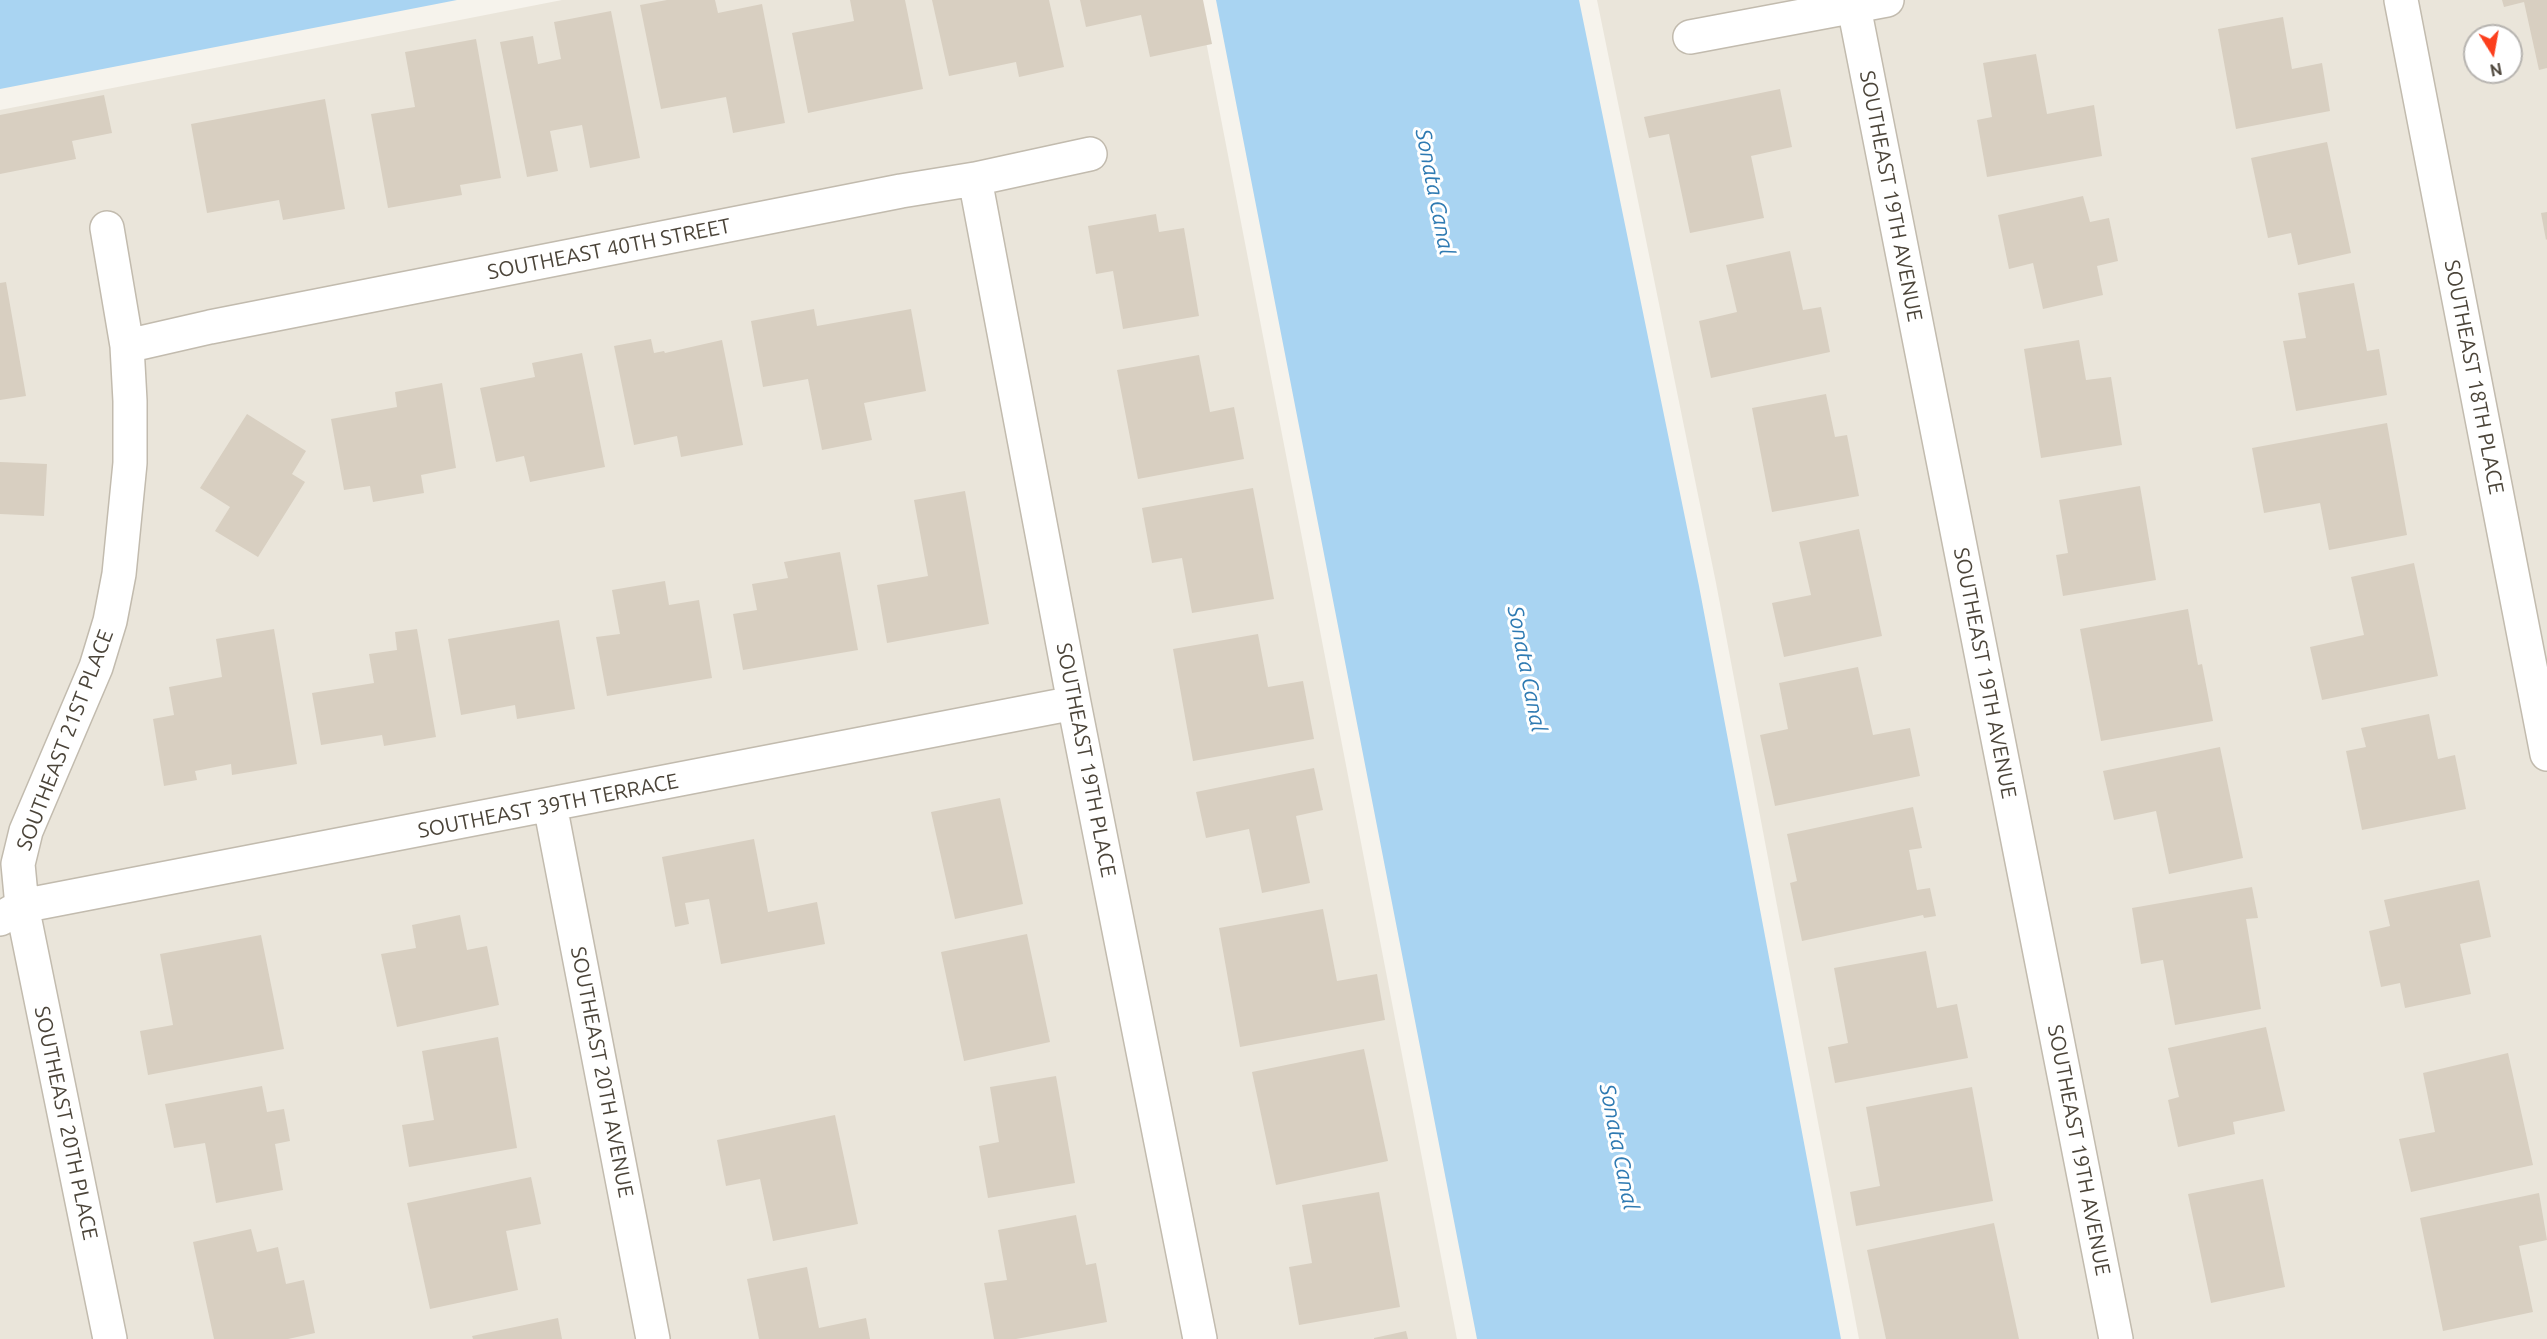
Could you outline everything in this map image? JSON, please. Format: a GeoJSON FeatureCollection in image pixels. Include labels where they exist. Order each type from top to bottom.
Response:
{"type":"FeatureCollection","features":[{"type":"Feature","properties":{"kind":"street"},"geometry":{"type":"LineString","coordinates":[[1690,37],[1887,0]]}},
{"type":"Feature","properties":{"kind":"street","name":"SOUTHEAST 18TH PLACE"},"geometry":{"type":"LineString","coordinates":[[2401,0],[2547,754]]}},
{"type":"Feature","properties":{"kind":"street","name":"SOUTHEAST 19TH AVENUE"},"geometry":{"type":"LineString","coordinates":[[1854,7],[2116,1339]]}},
{"type":"Feature","properties":{"kind":"street","name":"SOUTHEAST 40TH STREET"},"geometry":{"type":"LineString","coordinates":[[128,346],[222,325],[890,193],[975,179],[1090,154]]}},
{"type":"Feature","properties":{"kind":"street","name":"SOUTHEAST 19TH PLACE"},"geometry":{"type":"LineString","coordinates":[[975,179],[1074,703],[1200,1339]]}},
{"type":"Feature","properties":{"kind":"street","name":"SOUTHEAST 21ST PLACE"},"geometry":{"type":"LineString","coordinates":[[11,913],[18,864],[26,831],[96,667],[110,621],[119,574],[130,463],[128,346],[107,228]]}},
{"type":"Feature","properties":{"kind":"street","name":"SOUTHEAST 39TH TERRACE"},"geometry":{"type":"LineString","coordinates":[[11,913],[1074,703]]}},
{"type":"Feature","properties":{"kind":"street","name":"SOUTHEAST 20TH AVENUE"},"geometry":{"type":"LineString","coordinates":[[550,806],[653,1339]]}},
{"type":"Feature","properties":{"kind":"street","name":"SOUTHEAST 20TH PLACE"},"geometry":{"type":"LineString","coordinates":[[11,913],[110,1339]]}},
{"type":"Feature","properties":{"kind":"shaded area"},"geometry":{"type":"Polygon","coordinates":[[[562,0],[1198,0],[1457,1339],[0,1339],[0,110],[562,0]]]}},
{"type":"Feature","properties":{"kind":"shaded area"},"geometry":{"type":"Polygon","coordinates":[[[1597,0],[2547,0],[2547,1339],[1859,1339],[1716,583],[1597,0]]]}},
{"type":"Feature","properties":{"kind":"water"},"geometry":{"type":"Polygon","coordinates":[[[0,0],[457,0],[0,89],[0,0]]]}},
{"type":"Feature","properties":{"kind":"water","name":"Sonata Canal"},"geometry":{"type":"Polygon","coordinates":[[[1216,0],[1579,0],[1699,586],[1841,1339],[1477,1339],[1216,0]]]}},
{"type":"Feature","properties":{"kind":"building"},"geometry":{"type":"Polygon","coordinates":[[[667,0],[715,0],[718,13],[762,4],[785,123],[733,133],[726,97],[661,109],[640,5],[667,0]]]}},
{"type":"Feature","properties":{"kind":"building"},"geometry":{"type":"Polygon","coordinates":[[[850,0],[905,0],[923,89],[808,113],[792,33],[854,21],[850,0]]]}},
{"type":"Feature","properties":{"kind":"building"},"geometry":{"type":"Polygon","coordinates":[[[932,0],[1049,0],[1064,67],[1019,77],[1016,62],[949,76],[932,0]]]}},
{"type":"Feature","properties":{"kind":"building"},"geometry":{"type":"Polygon","coordinates":[[[1080,0],[1203,0],[1212,44],[1150,57],[1141,15],[1086,27],[1080,0]]]}},
{"type":"Feature","properties":{"kind":"building"},"geometry":{"type":"Polygon","coordinates":[[[2502,0],[2547,0],[2547,68],[2539,70],[2524,2],[2504,7],[2502,0]]]}},
{"type":"Feature","properties":{"kind":"building"},"geometry":{"type":"Polygon","coordinates":[[[611,11],[640,158],[590,168],[582,125],[550,131],[558,171],[527,177],[500,42],[533,36],[538,64],[561,59],[554,22],[611,11]]]}},
{"type":"Feature","properties":{"kind":"building"},"geometry":{"type":"Polygon","coordinates":[[[2283,17],[2292,69],[2322,63],[2330,111],[2236,129],[2218,29],[2283,17]]]}},
{"type":"Feature","properties":{"kind":"building"},"geometry":{"type":"Polygon","coordinates":[[[476,39],[501,178],[460,185],[462,195],[388,208],[371,114],[415,107],[405,52],[476,39]]]}},
{"type":"Feature","properties":{"kind":"building"},"geometry":{"type":"Polygon","coordinates":[[[2036,54],[2047,114],[2094,105],[2102,156],[1987,177],[1977,120],[1992,117],[1983,63],[2036,54]]]}},
{"type":"Feature","properties":{"kind":"building"},"geometry":{"type":"Polygon","coordinates":[[[1780,89],[1792,147],[1751,156],[1764,218],[1690,233],[1669,134],[1649,138],[1644,117],[1780,89]]]}},
{"type":"Feature","properties":{"kind":"building"},"geometry":{"type":"Polygon","coordinates":[[[104,95],[112,133],[72,141],[76,159],[0,174],[0,115],[104,95]]]}},
{"type":"Feature","properties":{"kind":"building"},"geometry":{"type":"Polygon","coordinates":[[[325,99],[345,209],[283,220],[279,200],[207,213],[191,124],[325,99]]]}},
{"type":"Feature","properties":{"kind":"building"},"geometry":{"type":"Polygon","coordinates":[[[2327,142],[2351,253],[2298,265],[2291,233],[2268,238],[2251,158],[2327,142]]]}},
{"type":"Feature","properties":{"kind":"building"},"geometry":{"type":"Polygon","coordinates":[[[2083,196],[2090,222],[2109,218],[2118,261],[2097,266],[2103,295],[2043,309],[2033,263],[2009,269],[1998,215],[2083,196]]]}},
{"type":"Feature","properties":{"kind":"building"},"geometry":{"type":"Polygon","coordinates":[[[2547,212],[2547,239],[2546,240],[2541,213],[2547,212]]]}},
{"type":"Feature","properties":{"kind":"building"},"geometry":{"type":"Polygon","coordinates":[[[1156,214],[1159,232],[1184,228],[1199,316],[1123,329],[1113,271],[1096,274],[1088,226],[1156,214]]]}},
{"type":"Feature","properties":{"kind":"building"},"geometry":{"type":"Polygon","coordinates":[[[1790,251],[1803,310],[1821,307],[1830,352],[1711,378],[1699,321],[1737,312],[1726,265],[1790,251]]]}},
{"type":"Feature","properties":{"kind":"building"},"geometry":{"type":"Polygon","coordinates":[[[6,282],[26,396],[0,400],[0,283],[6,282]]]}},
{"type":"Feature","properties":{"kind":"building"},"geometry":{"type":"Polygon","coordinates":[[[2354,283],[2367,351],[2379,349],[2387,395],[2296,411],[2283,341],[2306,338],[2298,293],[2354,283]]]}},
{"type":"Feature","properties":{"kind":"building"},"geometry":{"type":"Polygon","coordinates":[[[814,309],[817,326],[911,309],[926,391],[864,403],[872,440],[822,450],[808,379],[763,387],[751,321],[814,309]]]}},
{"type":"Feature","properties":{"kind":"building"},"geometry":{"type":"Polygon","coordinates":[[[651,339],[654,353],[664,351],[665,353],[722,340],[743,445],[681,457],[677,436],[634,445],[614,346],[651,339]]]}},
{"type":"Feature","properties":{"kind":"building"},"geometry":{"type":"Polygon","coordinates":[[[2079,340],[2086,380],[2111,377],[2122,445],[2041,458],[2024,349],[2079,340]]]}},
{"type":"Feature","properties":{"kind":"building"},"geometry":{"type":"Polygon","coordinates":[[[582,353],[605,467],[530,482],[524,456],[496,462],[480,388],[535,377],[532,363],[582,353]]]}},
{"type":"Feature","properties":{"kind":"building"},"geometry":{"type":"Polygon","coordinates":[[[1199,355],[1210,412],[1234,407],[1244,459],[1138,479],[1117,370],[1199,355]]]}},
{"type":"Feature","properties":{"kind":"building"},"geometry":{"type":"Polygon","coordinates":[[[442,383],[456,468],[421,475],[424,493],[373,502],[370,486],[344,490],[331,419],[397,407],[395,392],[442,383]]]}},
{"type":"Feature","properties":{"kind":"building"},"geometry":{"type":"Polygon","coordinates":[[[1826,394],[1835,437],[1847,435],[1859,496],[1772,512],[1752,408],[1826,394]]]}},
{"type":"Feature","properties":{"kind":"building"},"geometry":{"type":"Polygon","coordinates":[[[247,414],[306,451],[292,474],[305,482],[258,557],[215,531],[230,507],[200,488],[247,414]]]}},
{"type":"Feature","properties":{"kind":"building"},"geometry":{"type":"Polygon","coordinates":[[[2387,423],[2407,535],[2329,550],[2320,503],[2264,513],[2252,448],[2387,423]]]}},
{"type":"Feature","properties":{"kind":"building"},"geometry":{"type":"Polygon","coordinates":[[[0,462],[47,464],[44,516],[0,514],[0,462]]]}},
{"type":"Feature","properties":{"kind":"building"},"geometry":{"type":"Polygon","coordinates":[[[2140,486],[2156,580],[2063,596],[2056,555],[2068,553],[2059,500],[2140,486]]]}},
{"type":"Feature","properties":{"kind":"building"},"geometry":{"type":"Polygon","coordinates":[[[1253,488],[1274,599],[1192,613],[1182,558],[1152,563],[1142,508],[1253,488]]]}},
{"type":"Feature","properties":{"kind":"building"},"geometry":{"type":"Polygon","coordinates":[[[965,491],[989,624],[887,643],[877,585],[928,576],[914,500],[965,491]]]}},
{"type":"Feature","properties":{"kind":"building"},"geometry":{"type":"Polygon","coordinates":[[[1859,529],[1882,636],[1784,657],[1772,603],[1811,595],[1799,542],[1859,529]]]}},
{"type":"Feature","properties":{"kind":"building"},"geometry":{"type":"Polygon","coordinates":[[[840,552],[858,650],[743,670],[733,614],[757,610],[752,584],[788,578],[784,562],[840,552]]]}},
{"type":"Feature","properties":{"kind":"building"},"geometry":{"type":"Polygon","coordinates":[[[2414,563],[2438,676],[2322,700],[2310,647],[2364,635],[2351,577],[2414,563]]]}},
{"type":"Feature","properties":{"kind":"building"},"geometry":{"type":"Polygon","coordinates":[[[665,581],[669,605],[699,600],[712,678],[607,696],[596,637],[620,634],[612,590],[665,581]]]}},
{"type":"Feature","properties":{"kind":"building"},"geometry":{"type":"Polygon","coordinates":[[[2188,609],[2198,665],[2202,664],[2213,721],[2101,741],[2080,629],[2188,609]]]}},
{"type":"Feature","properties":{"kind":"building"},"geometry":{"type":"Polygon","coordinates":[[[559,620],[575,709],[517,719],[515,705],[461,715],[448,639],[559,620]]]}},
{"type":"Feature","properties":{"kind":"building"},"geometry":{"type":"Polygon","coordinates":[[[274,629],[297,764],[232,775],[231,764],[195,771],[197,780],[164,786],[153,719],[174,715],[169,687],[222,677],[216,639],[274,629]]]}},
{"type":"Feature","properties":{"kind":"building"},"geometry":{"type":"Polygon","coordinates":[[[417,629],[436,737],[384,746],[382,735],[321,745],[312,693],[374,683],[369,654],[397,650],[395,632],[417,629]]]}},
{"type":"Feature","properties":{"kind":"building"},"geometry":{"type":"Polygon","coordinates":[[[1258,634],[1268,687],[1303,681],[1314,739],[1193,761],[1173,649],[1258,634]]]}},
{"type":"Feature","properties":{"kind":"building"},"geometry":{"type":"Polygon","coordinates":[[[1858,667],[1873,735],[1910,728],[1920,776],[1775,806],[1760,735],[1788,729],[1779,683],[1858,667]]]}},
{"type":"Feature","properties":{"kind":"building"},"geometry":{"type":"Polygon","coordinates":[[[2429,714],[2438,759],[2455,755],[2466,809],[2362,830],[2346,751],[2366,747],[2361,728],[2429,714]]]}},
{"type":"Feature","properties":{"kind":"building"},"geometry":{"type":"Polygon","coordinates":[[[2220,747],[2243,858],[2169,874],[2156,811],[2114,820],[2103,771],[2220,747]]]}},
{"type":"Feature","properties":{"kind":"building"},"geometry":{"type":"Polygon","coordinates":[[[1314,768],[1323,810],[1296,816],[1310,883],[1262,893],[1249,829],[1206,838],[1196,792],[1314,768]]]}},
{"type":"Feature","properties":{"kind":"building"},"geometry":{"type":"Polygon","coordinates":[[[1000,798],[1023,904],[955,919],[931,812],[1000,798]]]}},
{"type":"Feature","properties":{"kind":"building"},"geometry":{"type":"Polygon","coordinates":[[[1913,807],[1922,848],[1909,850],[1917,890],[1930,888],[1936,916],[1924,918],[1923,915],[1802,941],[1790,883],[1797,881],[1787,834],[1913,807]]]}},
{"type":"Feature","properties":{"kind":"building"},"geometry":{"type":"Polygon","coordinates":[[[754,839],[768,912],[817,902],[825,944],[721,964],[709,899],[685,903],[689,924],[675,927],[662,857],[754,839]]]}},
{"type":"Feature","properties":{"kind":"building"},"geometry":{"type":"Polygon","coordinates":[[[2479,880],[2491,937],[2460,944],[2471,994],[2405,1008],[2400,983],[2381,987],[2369,931],[2390,926],[2384,900],[2479,880]]]}},
{"type":"Feature","properties":{"kind":"building"},"geometry":{"type":"Polygon","coordinates":[[[2252,887],[2258,918],[2246,919],[2261,1009],[2175,1025],[2163,960],[2141,964],[2132,908],[2252,887]]]}},
{"type":"Feature","properties":{"kind":"building"},"geometry":{"type":"Polygon","coordinates":[[[1323,909],[1337,981],[1377,974],[1385,1020],[1240,1047],[1219,928],[1323,909]]]}},
{"type":"Feature","properties":{"kind":"building"},"geometry":{"type":"Polygon","coordinates":[[[460,915],[467,950],[487,946],[499,1005],[397,1027],[381,954],[416,948],[412,925],[460,915]]]}},
{"type":"Feature","properties":{"kind":"building"},"geometry":{"type":"Polygon","coordinates":[[[1027,934],[1050,1042],[964,1061],[941,952],[1027,934]]]}},
{"type":"Feature","properties":{"kind":"building"},"geometry":{"type":"Polygon","coordinates":[[[261,935],[284,1049],[148,1075],[140,1031],[173,1025],[160,954],[261,935]]]}},
{"type":"Feature","properties":{"kind":"building"},"geometry":{"type":"Polygon","coordinates":[[[1926,951],[1937,1008],[1957,1004],[1968,1058],[1835,1083],[1828,1047],[1848,1043],[1834,968],[1926,951]]]}},
{"type":"Feature","properties":{"kind":"building"},"geometry":{"type":"Polygon","coordinates":[[[2266,1027],[2285,1111],[2233,1122],[2235,1134],[2178,1147],[2168,1100],[2179,1097],[2168,1048],[2266,1027]]]}},
{"type":"Feature","properties":{"kind":"building"},"geometry":{"type":"Polygon","coordinates":[[[498,1037],[517,1148],[409,1167],[402,1125],[434,1120],[422,1051],[498,1037]]]}},
{"type":"Feature","properties":{"kind":"building"},"geometry":{"type":"Polygon","coordinates":[[[1364,1049],[1388,1161],[1276,1185],[1252,1072],[1364,1049]]]}},
{"type":"Feature","properties":{"kind":"building"},"geometry":{"type":"Polygon","coordinates":[[[2508,1053],[2533,1165],[2411,1192],[2399,1139],[2435,1132],[2423,1073],[2508,1053]]]}},
{"type":"Feature","properties":{"kind":"building"},"geometry":{"type":"Polygon","coordinates":[[[1056,1076],[1075,1183],[988,1198],[979,1146],[999,1142],[990,1087],[1056,1076]]]}},
{"type":"Feature","properties":{"kind":"building"},"geometry":{"type":"Polygon","coordinates":[[[262,1086],[267,1112],[284,1109],[290,1141],[275,1144],[283,1190],[216,1203],[205,1143],[174,1148],[165,1104],[262,1086]]]}},
{"type":"Feature","properties":{"kind":"building"},"geometry":{"type":"Polygon","coordinates":[[[1972,1087],[1993,1201],[1856,1226],[1850,1192],[1880,1186],[1866,1107],[1972,1087]]]}},
{"type":"Feature","properties":{"kind":"building"},"geometry":{"type":"Polygon","coordinates":[[[835,1115],[858,1224],[773,1241],[760,1179],[726,1186],[717,1140],[835,1115]]]}},
{"type":"Feature","properties":{"kind":"building"},"geometry":{"type":"Polygon","coordinates":[[[531,1177],[541,1224],[506,1231],[518,1290],[430,1309],[407,1203],[531,1177]]]}},
{"type":"Feature","properties":{"kind":"building"},"geometry":{"type":"Polygon","coordinates":[[[2263,1179],[2285,1287],[2211,1303],[2188,1194],[2263,1179]]]}},
{"type":"Feature","properties":{"kind":"building"},"geometry":{"type":"Polygon","coordinates":[[[1379,1192],[1400,1307],[1299,1325],[1289,1267],[1312,1263],[1302,1205],[1379,1192]]]}},
{"type":"Feature","properties":{"kind":"building"},"geometry":{"type":"Polygon","coordinates":[[[2539,1193],[2547,1240],[2519,1246],[2533,1312],[2443,1331],[2420,1218],[2539,1193]]]}},
{"type":"Feature","properties":{"kind":"building"},"geometry":{"type":"Polygon","coordinates":[[[1076,1215],[1086,1265],[1096,1263],[1107,1322],[1016,1339],[994,1339],[984,1283],[1007,1280],[998,1230],[1076,1215]]]}},
{"type":"Feature","properties":{"kind":"building"},"geometry":{"type":"Polygon","coordinates":[[[1994,1223],[2019,1339],[1886,1339],[1867,1250],[1994,1223]]]}},
{"type":"Feature","properties":{"kind":"building"},"geometry":{"type":"Polygon","coordinates":[[[251,1229],[257,1252],[278,1247],[286,1284],[304,1280],[315,1333],[288,1339],[214,1339],[193,1242],[251,1229]]]}},
{"type":"Feature","properties":{"kind":"building"},"geometry":{"type":"Polygon","coordinates":[[[807,1267],[819,1328],[866,1318],[870,1339],[759,1339],[747,1279],[807,1267]]]}},
{"type":"Feature","properties":{"kind":"building"},"geometry":{"type":"Polygon","coordinates":[[[558,1318],[562,1339],[473,1339],[472,1336],[558,1318]]]}},
{"type":"Feature","properties":{"kind":"building"},"geometry":{"type":"Polygon","coordinates":[[[1406,1331],[1408,1339],[1374,1339],[1374,1338],[1406,1331]]]}}]}
